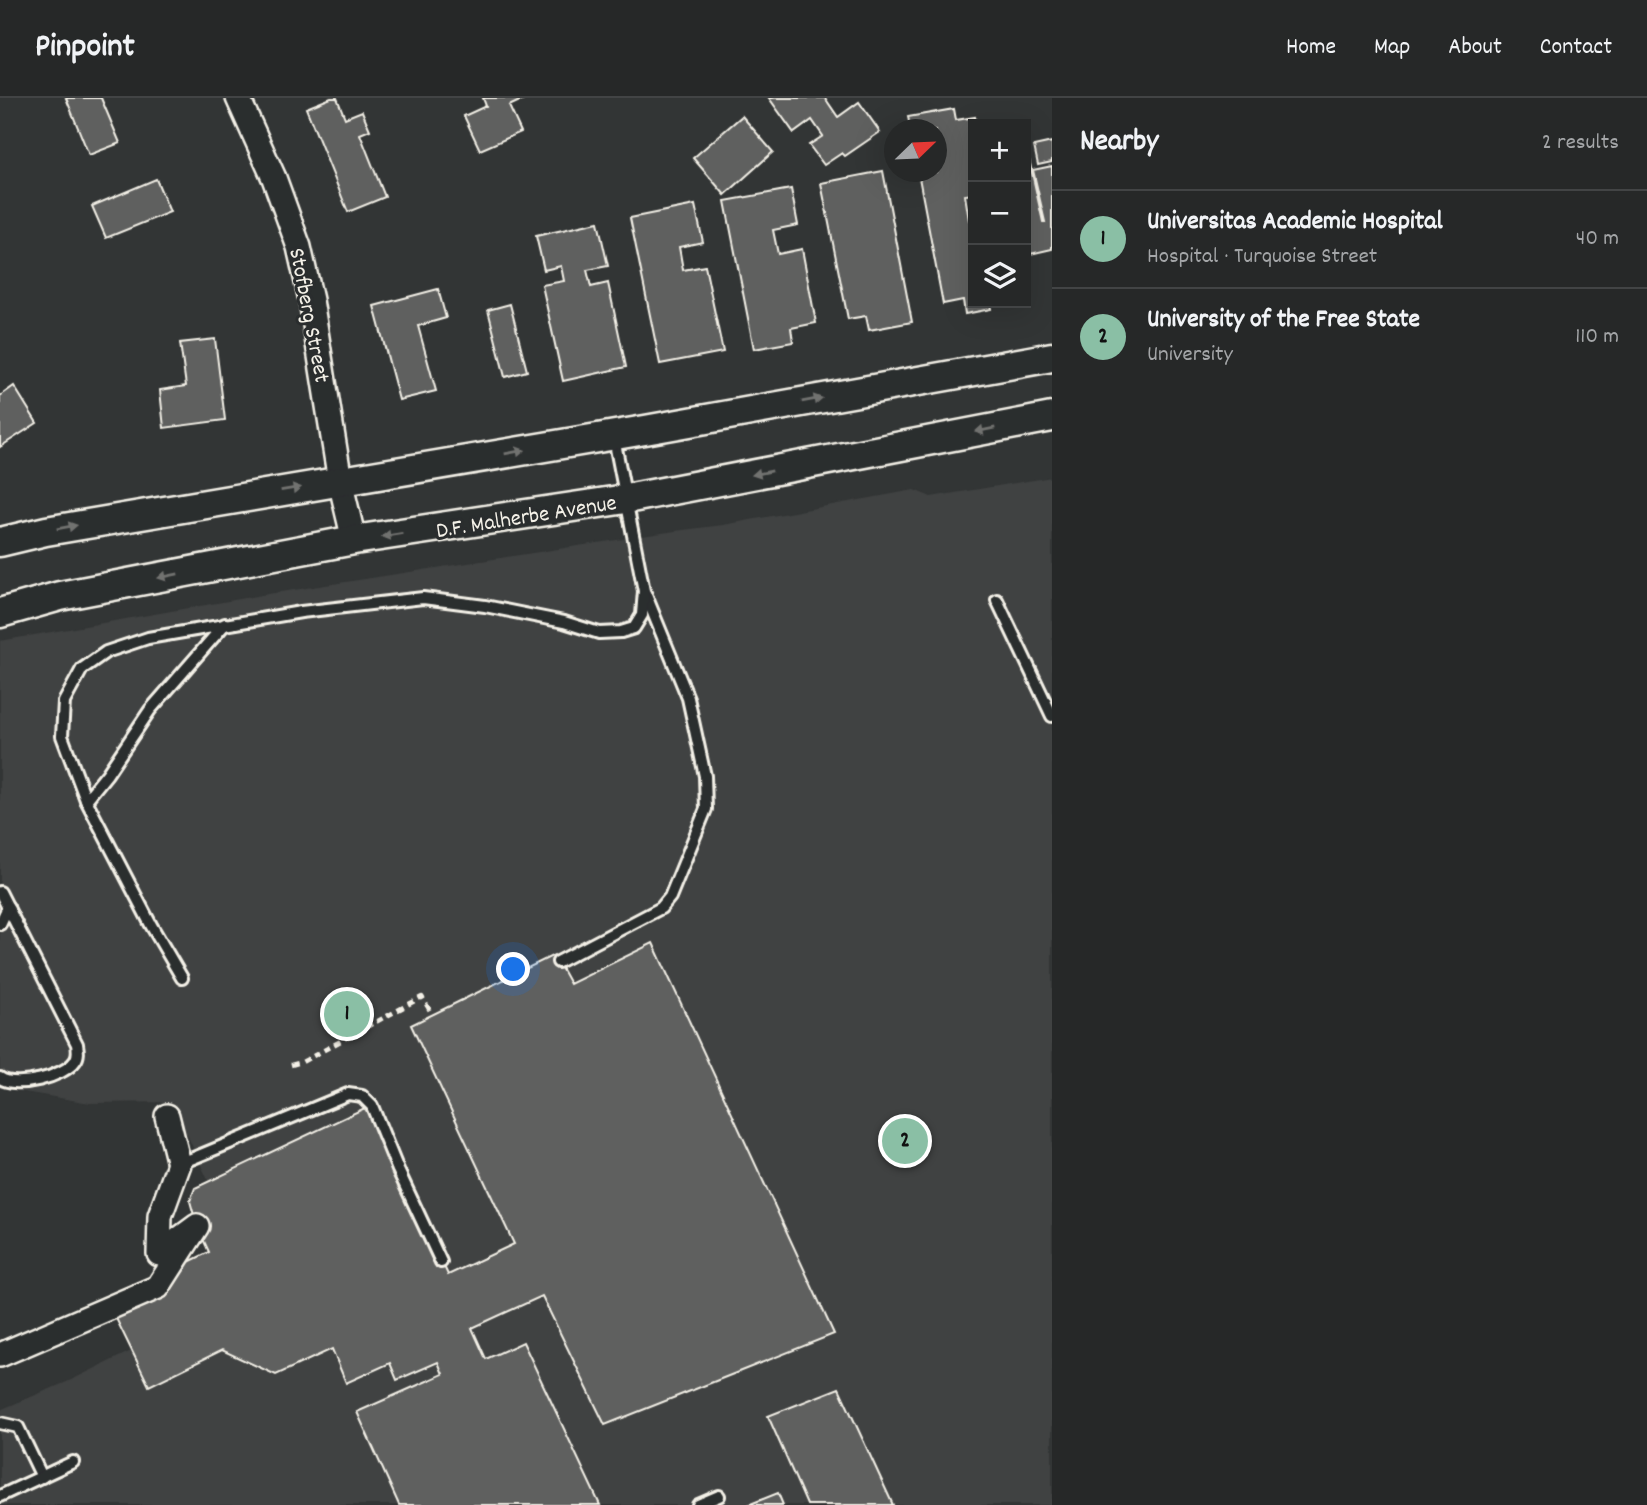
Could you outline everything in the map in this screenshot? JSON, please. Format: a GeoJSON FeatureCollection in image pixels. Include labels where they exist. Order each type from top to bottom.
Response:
{"type":"FeatureCollection","features":[{"type":"Feature","properties":{"kind":"street","name":"Stofberg Street"},"geometry":{"type":"LineString","coordinates":[[237,98],[274,178],[299,247],[311,300],[340,481],[354,540]]}},
{"type":"Feature","properties":{"kind":"street"},"geometry":{"type":"LineString","coordinates":[[0,542],[46,531],[614,435],[1052,357]]}},
{"type":"Feature","properties":{"kind":"street","name":"D.F. Malherbe Avenue"},"geometry":{"type":"LineString","coordinates":[[0,613],[60,596],[354,540],[626,499],[1052,417]]}},
{"type":"Feature","properties":{"kind":"street"},"geometry":{"type":"LineString","coordinates":[[0,1355],[158,1287],[197,1226],[159,1254],[160,1216],[179,1164],[167,1116]]}},
{"type":"Feature","properties":{"kind":"lane"},"geometry":{"type":"LineString","coordinates":[[558,961],[661,908],[670,897],[706,809],[705,776],[688,698],[644,591],[614,435]]}},
{"type":"Feature","properties":{"kind":"lane"},"geometry":{"type":"LineString","coordinates":[[182,978],[151,925],[86,800],[62,736],[64,702],[82,669],[106,652],[148,638],[301,612],[423,598],[485,606],[564,622],[599,633],[621,632],[634,628],[642,615],[644,591]]}},
{"type":"Feature","properties":{"kind":"lane"},"geometry":{"type":"LineString","coordinates":[[997,600],[1052,716]]}},
{"type":"Feature","properties":{"kind":"lane"},"geometry":{"type":"LineString","coordinates":[[86,800],[150,710],[225,624]]}},
{"type":"Feature","properties":{"kind":"lane"},"geometry":{"type":"LineString","coordinates":[[0,892],[77,1044],[78,1054],[75,1062],[54,1076],[33,1082],[4,1082],[0,1078]]}},
{"type":"Feature","properties":{"kind":"lane"},"geometry":{"type":"LineString","coordinates":[[0,924],[8,907]]}},
{"type":"Feature","properties":{"kind":"lane"},"geometry":{"type":"LineString","coordinates":[[179,1164],[348,1094],[362,1096],[372,1106],[398,1170],[441,1262]]}},
{"type":"Feature","properties":{"kind":"lane"},"geometry":{"type":"LineString","coordinates":[[0,1423],[18,1427],[41,1477]]}},
{"type":"Feature","properties":{"kind":"lane"},"geometry":{"type":"LineString","coordinates":[[0,1496],[73,1462]]}},
{"type":"Feature","properties":{"kind":"lane"},"geometry":{"type":"LineString","coordinates":[[698,1505],[719,1496]]}},
{"type":"Feature","properties":{"kind":"path"},"geometry":{"type":"LineString","coordinates":[[291,1065],[302,1062],[422,997],[432,1014]]}},
{"type":"Feature","properties":{"kind":"shaded area"},"geometry":{"type":"Polygon","coordinates":[[[1052,477],[1052,1505],[0,1505],[0,1410],[69,1381],[237,1300],[226,1219],[172,1102],[90,1103],[0,1088],[0,641],[268,594],[723,525],[914,490],[931,497],[1052,477]]]}},
{"type":"Feature","properties":{"kind":"building"},"geometry":{"type":"Polygon","coordinates":[[[66,98],[101,98],[120,143],[89,155],[66,98]]]}},
{"type":"Feature","properties":{"kind":"building"},"geometry":{"type":"Polygon","coordinates":[[[337,98],[345,118],[362,111],[370,130],[360,134],[385,197],[348,212],[306,108],[337,98]]]}},
{"type":"Feature","properties":{"kind":"building"},"geometry":{"type":"Polygon","coordinates":[[[483,98],[526,98],[509,106],[521,132],[480,150],[464,116],[486,106],[483,98]]]}},
{"type":"Feature","properties":{"kind":"building"},"geometry":{"type":"Polygon","coordinates":[[[769,98],[825,98],[838,117],[859,102],[880,132],[845,156],[842,153],[824,165],[809,145],[823,136],[812,120],[794,133],[769,98]]]}},
{"type":"Feature","properties":{"kind":"building"},"geometry":{"type":"Polygon","coordinates":[[[954,109],[956,120],[975,117],[968,119],[968,195],[965,195],[968,214],[968,308],[991,309],[965,314],[963,300],[943,304],[920,182],[947,182],[947,119],[908,117],[954,109]]]}},
{"type":"Feature","properties":{"kind":"building"},"geometry":{"type":"Polygon","coordinates":[[[742,116],[773,152],[725,195],[693,158],[742,116]]]}},
{"type":"Feature","properties":{"kind":"building"},"geometry":{"type":"Polygon","coordinates":[[[1052,142],[1052,162],[1038,165],[1034,146],[1052,142]]]}},
{"type":"Feature","properties":{"kind":"building"},"geometry":{"type":"Polygon","coordinates":[[[1052,166],[1052,249],[1031,254],[1031,168],[1045,222],[1033,170],[1052,166]]]}},
{"type":"Feature","properties":{"kind":"building"},"geometry":{"type":"Polygon","coordinates":[[[883,171],[912,322],[869,330],[866,316],[848,319],[821,183],[883,171]]]}},
{"type":"Feature","properties":{"kind":"building"},"geometry":{"type":"Polygon","coordinates":[[[156,179],[170,212],[106,238],[92,206],[156,179]]]}},
{"type":"Feature","properties":{"kind":"building"},"geometry":{"type":"Polygon","coordinates":[[[791,189],[798,225],[773,230],[778,254],[802,249],[816,323],[791,328],[793,342],[754,349],[725,201],[791,189]]]}},
{"type":"Feature","properties":{"kind":"building"},"geometry":{"type":"Polygon","coordinates":[[[695,205],[703,242],[679,247],[683,270],[705,266],[723,352],[660,364],[630,218],[695,205]]]}},
{"type":"Feature","properties":{"kind":"building"},"geometry":{"type":"Polygon","coordinates":[[[598,222],[608,266],[587,270],[591,287],[608,283],[626,367],[563,381],[542,285],[564,281],[561,266],[544,270],[536,236],[598,222]]]}},
{"type":"Feature","properties":{"kind":"building"},"geometry":{"type":"Polygon","coordinates":[[[438,289],[446,318],[418,326],[436,391],[399,400],[374,306],[438,289]]]}},
{"type":"Feature","properties":{"kind":"building"},"geometry":{"type":"Polygon","coordinates":[[[510,304],[527,371],[505,377],[488,310],[510,304]]]}},
{"type":"Feature","properties":{"kind":"building"},"geometry":{"type":"Polygon","coordinates":[[[215,339],[225,420],[164,428],[160,390],[186,386],[180,343],[215,339]]]}},
{"type":"Feature","properties":{"kind":"building"},"geometry":{"type":"Polygon","coordinates":[[[14,386],[37,423],[0,447],[0,396],[14,386]]]}},
{"type":"Feature","properties":{"kind":"building"},"geometry":{"type":"Polygon","coordinates":[[[653,943],[834,1334],[605,1425],[542,1296],[472,1328],[486,1359],[523,1342],[600,1505],[399,1505],[357,1412],[443,1374],[438,1362],[397,1380],[390,1363],[346,1383],[332,1349],[276,1375],[222,1350],[149,1386],[108,1302],[209,1252],[197,1226],[190,1201],[195,1188],[369,1106],[448,1275],[514,1244],[411,1025],[554,955],[570,984],[653,943]]]}},
{"type":"Feature","properties":{"kind":"building"},"geometry":{"type":"Polygon","coordinates":[[[839,1388],[893,1505],[807,1505],[768,1416],[839,1388]]]}},
{"type":"Feature","properties":{"kind":"building"},"geometry":{"type":"Polygon","coordinates":[[[778,1493],[783,1505],[748,1505],[778,1493]]]}},
{"type":"Feature","properties":{"kind":"place","name":"Universitas Academic Hospital"},"geometry":{"type":"Point","coordinates":[347,1014]}},
{"type":"Feature","properties":{"kind":"place","name":"University of the Free State"},"geometry":{"type":"Point","coordinates":[905,1141]}}]}
